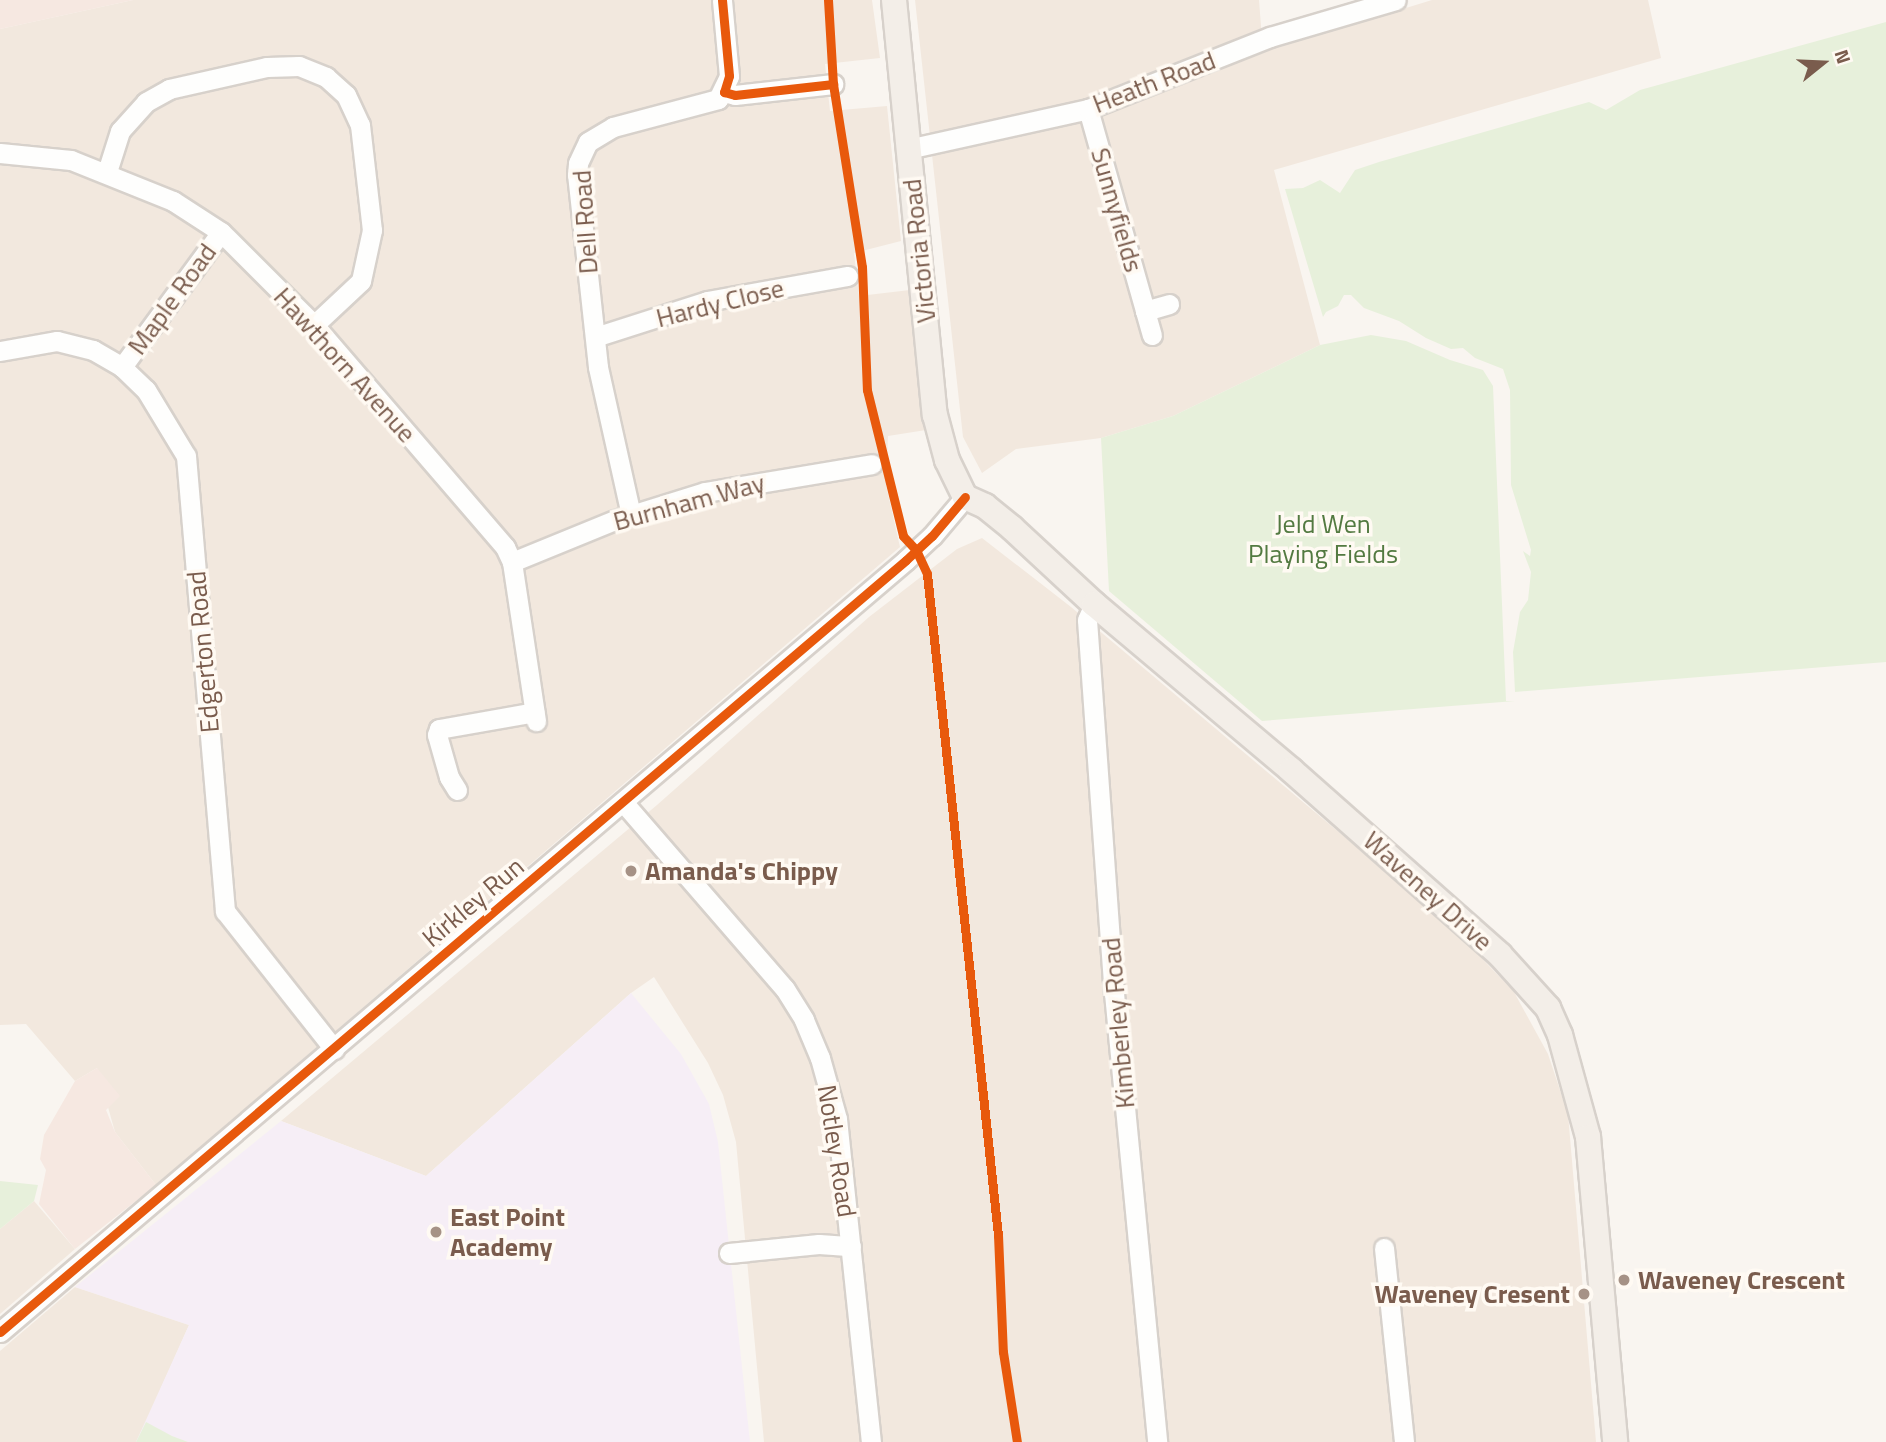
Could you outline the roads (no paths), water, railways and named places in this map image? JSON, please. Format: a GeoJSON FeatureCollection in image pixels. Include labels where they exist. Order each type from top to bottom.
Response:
{"type":"FeatureCollection","features":[{"type":"Feature","properties":{"kind":"main road","name":"Victoria Road"},"geometry":{"type":"LineString","coordinates":[[894,0],[935,415],[947,460],[965,497]]}},
{"type":"Feature","properties":{"kind":"main road","name":"Waveney Drive"},"geometry":{"type":"LineString","coordinates":[[965,497],[985,506],[1012,528],[1094,604],[1291,770],[1500,955],[1548,1009],[1560,1035],[1588,1137],[1615,1442]]}},
{"type":"Feature","properties":{"kind":"street"},"geometry":{"type":"LineString","coordinates":[[722,0],[729,76],[724,92]]}},
{"type":"Feature","properties":{"kind":"street","name":"Heath Road"},"geometry":{"type":"LineString","coordinates":[[908,149],[1088,109],[1270,37],[1395,0]]}},
{"type":"Feature","properties":{"kind":"street"},"geometry":{"type":"LineString","coordinates":[[107,172],[120,131],[146,102],[169,89],[267,66],[299,66],[326,77],[346,95],[360,125],[372,230],[361,281],[314,326]]}},
{"type":"Feature","properties":{"kind":"street","name":"Dell Road"},"geometry":{"type":"LineString","coordinates":[[631,515],[598,367],[577,175],[582,152],[589,142],[613,127],[711,103],[724,92],[735,95],[833,84]]}},
{"type":"Feature","properties":{"kind":"street","name":"Sunnyfields"},"geometry":{"type":"LineString","coordinates":[[1088,109],[1152,335]]}},
{"type":"Feature","properties":{"kind":"street","name":"Hawthorn Avenue"},"geometry":{"type":"LineString","coordinates":[[0,153],[71,160],[107,172],[173,201],[222,232],[314,326],[505,547],[512,562],[536,717],[439,729],[437,735],[449,778],[457,790]]}},
{"type":"Feature","properties":{"kind":"street","name":"Maple Road"},"geometry":{"type":"LineString","coordinates":[[122,366],[222,232]]}},
{"type":"Feature","properties":{"kind":"street","name":"Hardy Close"},"geometry":{"type":"LineString","coordinates":[[594,337],[707,301],[848,276]]}},
{"type":"Feature","properties":{"kind":"street"},"geometry":{"type":"LineString","coordinates":[[1145,311],[1169,304]]}},
{"type":"Feature","properties":{"kind":"street","name":"Edgerton Road"},"geometry":{"type":"LineString","coordinates":[[0,351],[57,341],[93,350],[122,366],[146,390],[186,456],[225,911],[334,1049]]}},
{"type":"Feature","properties":{"kind":"street","name":"Burnham Way"},"geometry":{"type":"LineString","coordinates":[[512,562],[631,515],[705,492],[872,464]]}},
{"type":"Feature","properties":{"kind":"street","name":"Kirkley Run"},"geometry":{"type":"LineString","coordinates":[[0,1332],[906,560],[939,529],[965,497]]}},
{"type":"Feature","properties":{"kind":"street","name":"Kimberley Road"},"geometry":{"type":"LineString","coordinates":[[1094,604],[1087,620],[1112,965],[1157,1442]]}},
{"type":"Feature","properties":{"kind":"street","name":"Notley Road"},"geometry":{"type":"LineString","coordinates":[[623,802],[785,989],[804,1020],[833,1097],[871,1442]]}},
{"type":"Feature","properties":{"kind":"street"},"geometry":{"type":"LineString","coordinates":[[729,1253],[819,1244],[851,1245]]}},
{"type":"Feature","properties":{"kind":"street"},"geometry":{"type":"LineString","coordinates":[[1384,1248],[1404,1442]]}},
{"type":"Feature","properties":{"kind":"place","name":"Amanda's Chippy"},"geometry":{"type":"Point","coordinates":[631,871]}},
{"type":"Feature","properties":{"kind":"place","name":"East Point Academy"},"geometry":{"type":"Point","coordinates":[436,1232]}},
{"type":"Feature","properties":{"kind":"place","name":"Waveney Crescent"},"geometry":{"type":"Point","coordinates":[1624,1280]}},
{"type":"Feature","properties":{"kind":"place","name":"Waveney Cresent"},"geometry":{"type":"Point","coordinates":[1584,1294]}},
{"type":"Feature","properties":{"kind":"park label","name":"Jeld Wen Playing Fields"},"geometry":{"type":"Point","coordinates":[1323,539]}}]}
